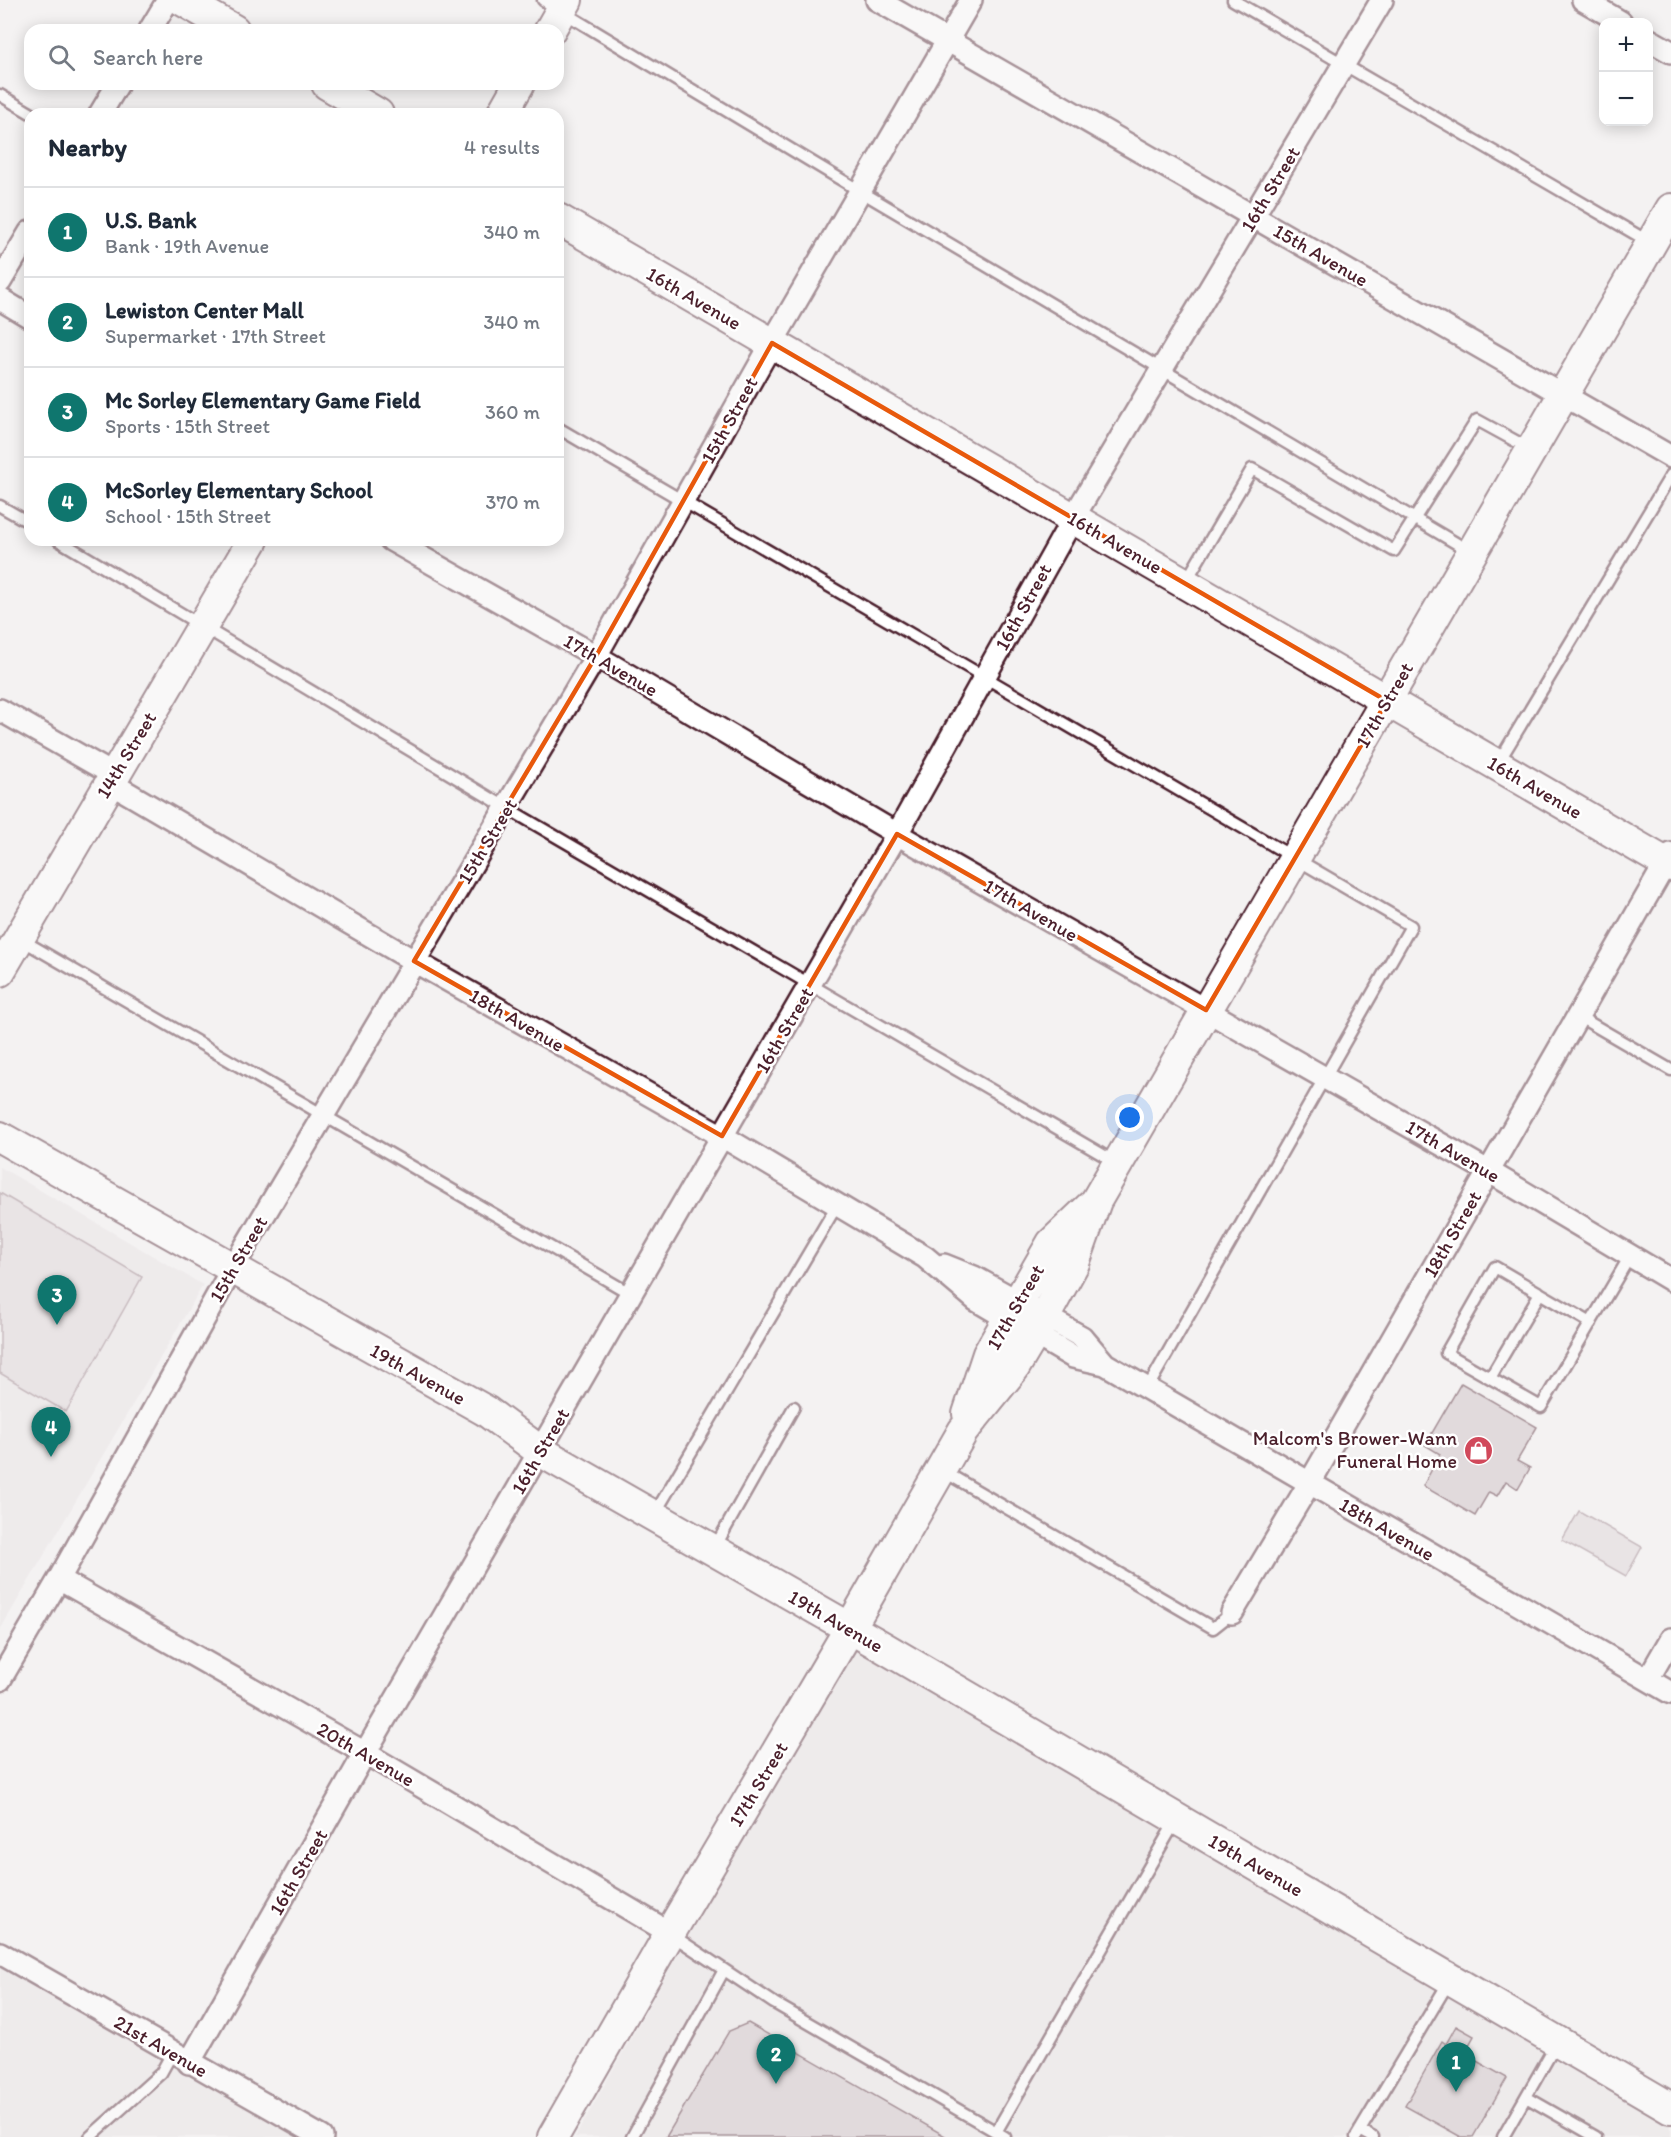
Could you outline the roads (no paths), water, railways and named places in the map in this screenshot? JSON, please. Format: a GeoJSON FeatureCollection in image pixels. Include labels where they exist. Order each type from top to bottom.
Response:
{"type":"FeatureCollection","features":[{"type":"Feature","properties":{"kind":"main road"},"geometry":{"type":"LineString","coordinates":[[182,0],[224,24]]}},
{"type":"Feature","properties":{"kind":"main road"},"geometry":{"type":"LineString","coordinates":[[337,90],[368,108]]}},
{"type":"Feature","properties":{"kind":"main road"},"geometry":{"type":"LineString","coordinates":[[505,108],[516,90]]}},
{"type":"Feature","properties":{"kind":"main road","name":"17th Street"},"geometry":{"type":"LineString","coordinates":[[554,2137],[670,1933],[963,1431],[1014,1368],[1040,1325],[1074,1263],[1096,1201],[1117,1163],[1671,209]]}},
{"type":"Feature","properties":{"kind":"main road","name":"16th Avenue"},"geometry":{"type":"LineString","coordinates":[[564,222],[1497,765],[1669,861]]}},
{"type":"Feature","properties":{"kind":"main road","name":"14th Street"},"geometry":{"type":"LineString","coordinates":[[0,971],[111,778],[249,546]]}},
{"type":"Feature","properties":{"kind":"main road","name":"19th Avenue"},"geometry":{"type":"LineString","coordinates":[[0,1137],[486,1411],[540,1451],[850,1628],[1671,2108]]}},
{"type":"Feature","properties":{"kind":"main road","name":"17th Street"},"geometry":{"type":"LineString","coordinates":[[963,1431],[988,1354],[1013,1310],[1052,1243],[1096,1201]]}},
{"type":"Feature","properties":{"kind":"street"},"geometry":{"type":"LineString","coordinates":[[154,24],[168,0]]}},
{"type":"Feature","properties":{"kind":"street","name":"15th Avenue"},"geometry":{"type":"LineString","coordinates":[[877,0],[1671,457]]}},
{"type":"Feature","properties":{"kind":"street","name":"15th Street"},"geometry":{"type":"LineString","coordinates":[[0,1680],[232,1269],[596,656],[772,343],[971,0]]}},
{"type":"Feature","properties":{"kind":"street","name":"16th Street"},"geometry":{"type":"LineString","coordinates":[[181,2058],[365,1753],[811,984],[1073,518],[1382,0]]}},
{"type":"Feature","properties":{"kind":"street"},"geometry":{"type":"LineString","coordinates":[[1583,0],[1614,18]]}},
{"type":"Feature","properties":{"kind":"street"},"geometry":{"type":"LineString","coordinates":[[1653,42],[1671,52]]}},
{"type":"Feature","properties":{"kind":"street"},"geometry":{"type":"LineString","coordinates":[[104,108],[114,90]]}},
{"type":"Feature","properties":{"kind":"street"},"geometry":{"type":"LineString","coordinates":[[0,282],[24,241]]}},
{"type":"Feature","properties":{"kind":"street"},"geometry":{"type":"LineString","coordinates":[[0,299],[24,313]]}},
{"type":"Feature","properties":{"kind":"street","name":"17th Avenue"},"geometry":{"type":"LineString","coordinates":[[402,546],[596,656],[897,834],[1488,1171],[1671,1280]]}},
{"type":"Feature","properties":{"kind":"street","name":"18th Avenue"},"geometry":{"type":"LineString","coordinates":[[0,710],[414,961],[722,1136],[925,1257],[974,1277],[1013,1310],[1040,1325],[1073,1357],[1105,1364],[1671,1693]]}},
{"type":"Feature","properties":{"kind":"street","name":"18th Street"},"geometry":{"type":"LineString","coordinates":[[1232,1613],[1669,861]]}},
{"type":"Feature","properties":{"kind":"street","name":"20th Avenue"},"geometry":{"type":"LineString","coordinates":[[59,1579],[365,1753],[670,1933]]}},
{"type":"Feature","properties":{"kind":"street"},"geometry":{"type":"LineString","coordinates":[[1648,1679],[1671,1638]]}},
{"type":"Feature","properties":{"kind":"street","name":"21st Avenue"},"geometry":{"type":"LineString","coordinates":[[0,1953],[322,2137]]}},
{"type":"Feature","properties":{"kind":"lane"},"geometry":{"type":"LineString","coordinates":[[1233,0],[1651,243]]}},
{"type":"Feature","properties":{"kind":"lane"},"geometry":{"type":"LineString","coordinates":[[555,10],[1472,553]]}},
{"type":"Feature","properties":{"kind":"lane"},"geometry":{"type":"LineString","coordinates":[[0,95],[24,109]]}},
{"type":"Feature","properties":{"kind":"lane"},"geometry":{"type":"LineString","coordinates":[[1185,583],[1252,469],[1394,551],[1477,420],[1531,450]]}},
{"type":"Feature","properties":{"kind":"lane"},"geometry":{"type":"LineString","coordinates":[[564,433],[1411,926],[1326,1079],[1147,1389]]}},
{"type":"Feature","properties":{"kind":"lane"},"geometry":{"type":"LineString","coordinates":[[1497,765],[1671,475]]}},
{"type":"Feature","properties":{"kind":"lane"},"geometry":{"type":"LineString","coordinates":[[0,506],[24,520]]}},
{"type":"Feature","properties":{"kind":"lane"},"geometry":{"type":"LineString","coordinates":[[68,546],[507,808],[1117,1163]]}},
{"type":"Feature","properties":{"kind":"lane"},"geometry":{"type":"LineString","coordinates":[[19,938],[631,1294]]}},
{"type":"Feature","properties":{"kind":"lane"},"geometry":{"type":"LineString","coordinates":[[1578,1016],[1671,1070]]}},
{"type":"Feature","properties":{"kind":"lane"},"geometry":{"type":"LineString","coordinates":[[653,1516],[837,1205]]}},
{"type":"Feature","properties":{"kind":"lane"},"geometry":{"type":"LineString","coordinates":[[1591,1323],[1495,1267],[1446,1353],[1541,1407],[1591,1323],[1630,1256]]}},
{"type":"Feature","properties":{"kind":"lane"},"geometry":{"type":"LineString","coordinates":[[1490,1378],[1540,1293]]}},
{"type":"Feature","properties":{"kind":"lane"},"geometry":{"type":"LineString","coordinates":[[713,1550],[794,1407]]}},
{"type":"Feature","properties":{"kind":"lane"},"geometry":{"type":"LineString","coordinates":[[941,1470],[1213,1628],[1232,1613]]}},
{"type":"Feature","properties":{"kind":"lane"},"geometry":{"type":"LineString","coordinates":[[670,1933],[774,2003],[1001,2134],[1177,1819]]}},
{"type":"Feature","properties":{"kind":"lane"},"geometry":{"type":"LineString","coordinates":[[632,2137],[724,1970]]}},
{"type":"Feature","properties":{"kind":"lane"},"geometry":{"type":"LineString","coordinates":[[1373,2137],[1358,2133],[1451,1979]]}},
{"type":"Feature","properties":{"kind":"lane"},"geometry":{"type":"LineString","coordinates":[[1503,2137],[1557,2042]]}},
{"type":"Feature","properties":{"kind":"lane"},"geometry":{"type":"LineString","coordinates":[[90,2137],[181,2058]]}},
{"type":"Feature","properties":{"kind":"lane"},"geometry":{"type":"LineString","coordinates":[[1526,2097],[1596,2137]]}},
{"type":"Feature","properties":{"kind":"lane"},"geometry":{"type":"LineString","coordinates":[[105,2124],[107,2137]]}},
{"type":"Feature","properties":{"kind":"place","name":"Mc Sorley Elementary Game Field"},"geometry":{"type":"Point","coordinates":[57,1325]}},
{"type":"Feature","properties":{"kind":"place","name":"Malcom's Brower-Wann Funeral Home"},"geometry":{"type":"Point","coordinates":[1478,1450]}},
{"type":"Feature","properties":{"kind":"place","name":"McSorley Elementary School"},"geometry":{"type":"Point","coordinates":[51,1457]}},
{"type":"Feature","properties":{"kind":"place","name":"Lewiston Center Mall"},"geometry":{"type":"Point","coordinates":[776,2084]}},
{"type":"Feature","properties":{"kind":"place","name":"U.S. Bank"},"geometry":{"type":"Point","coordinates":[1456,2092]}}]}
